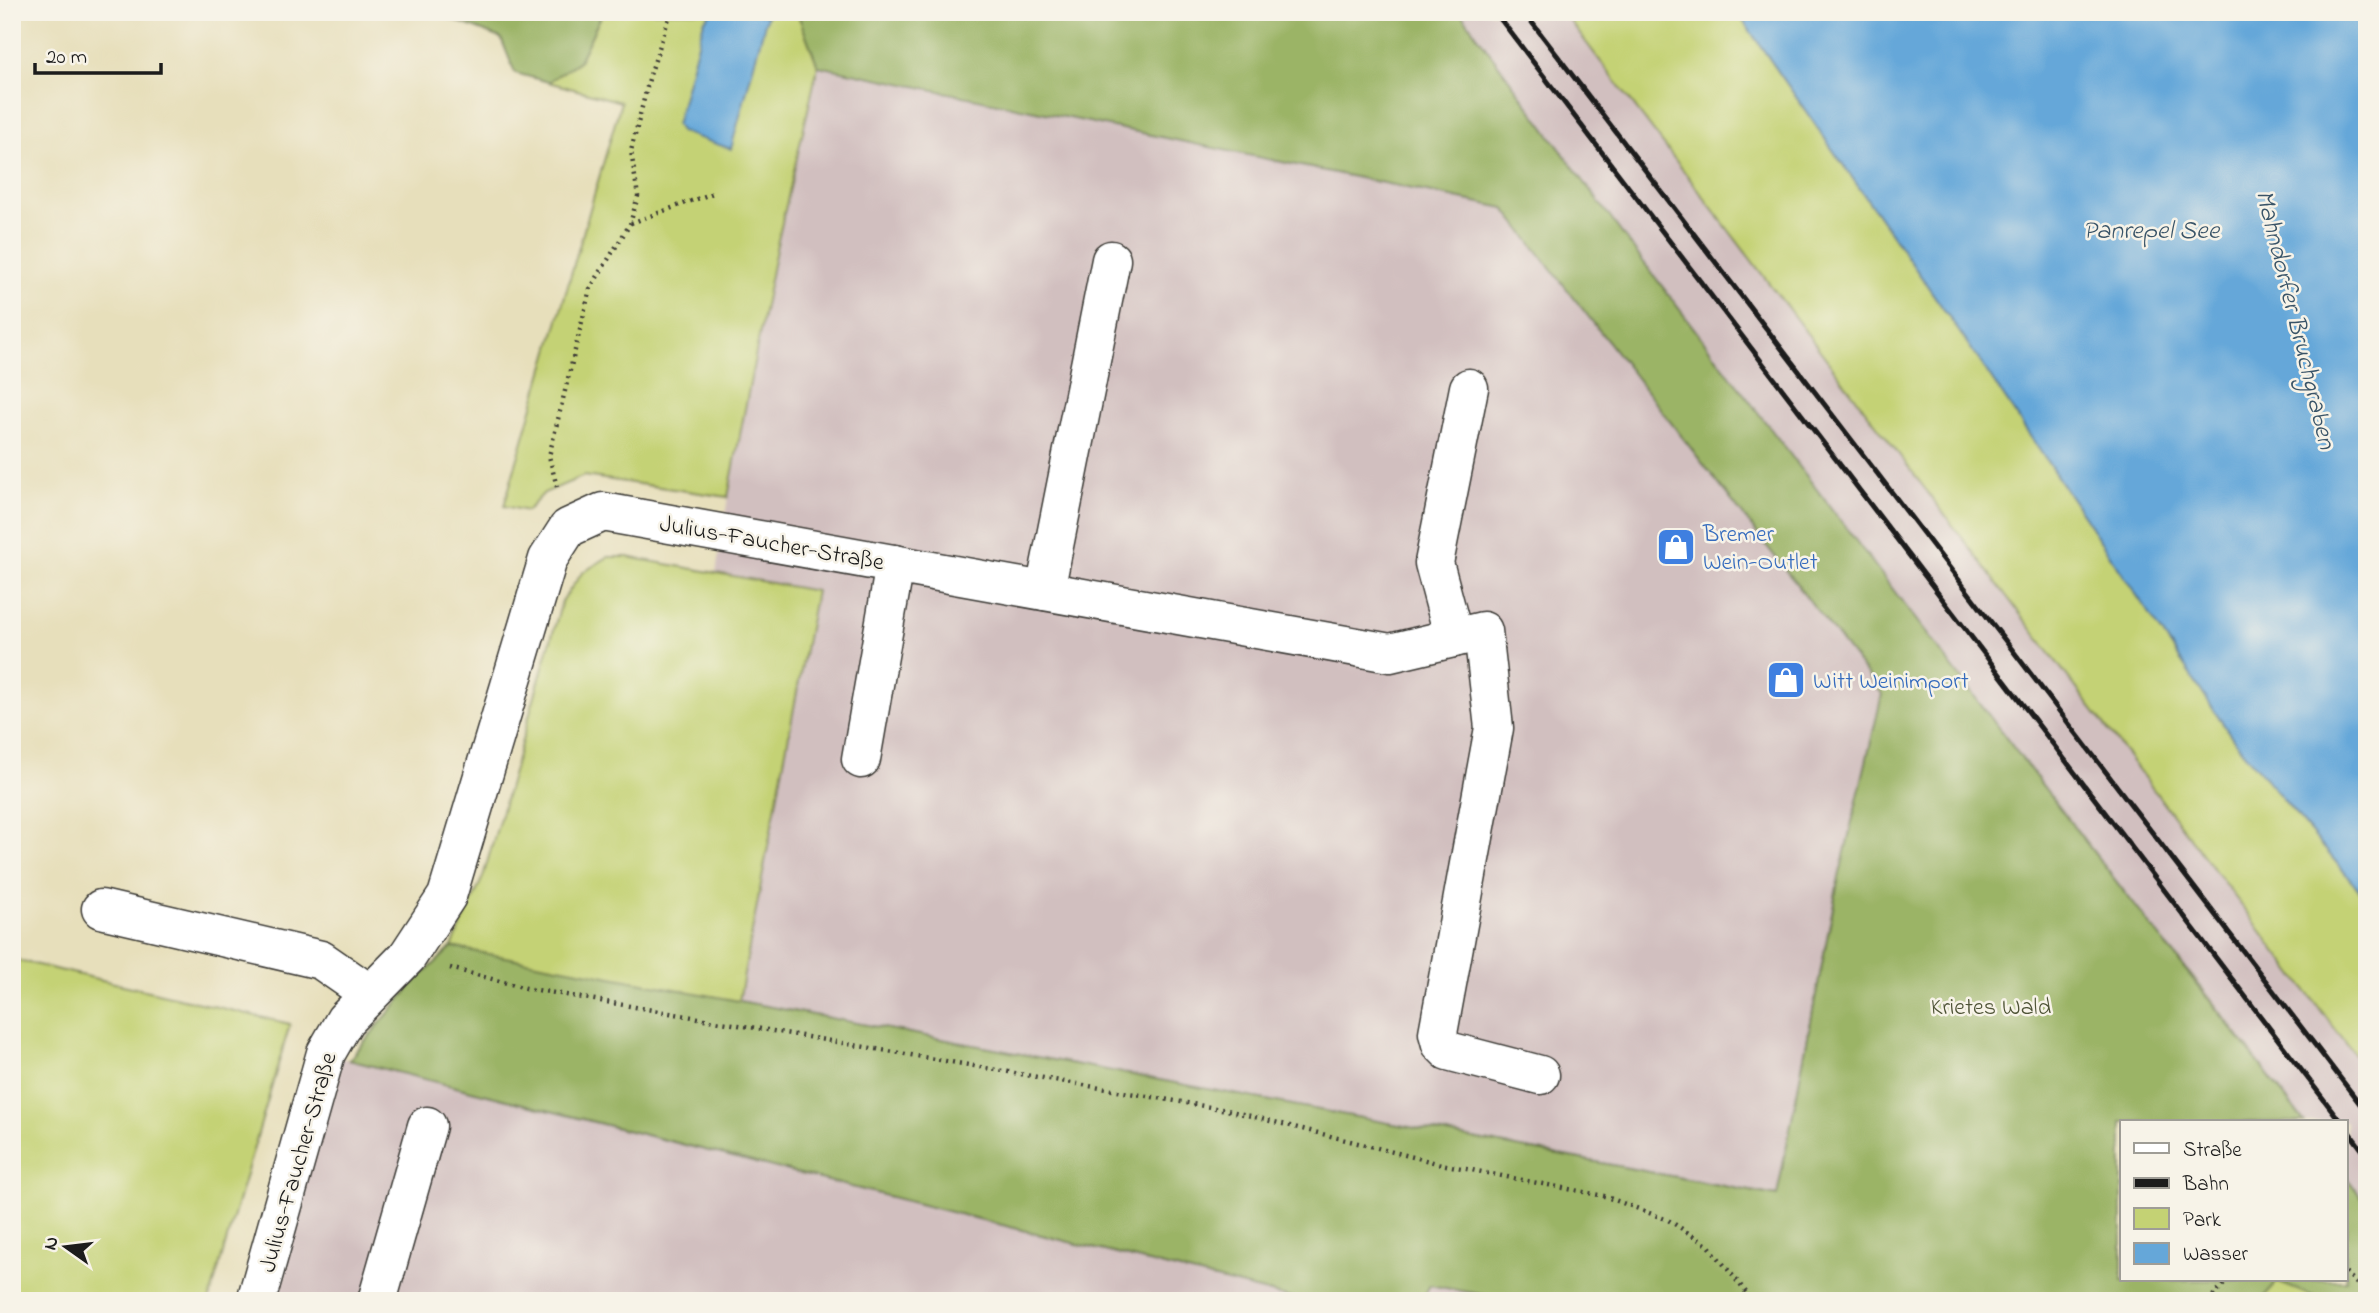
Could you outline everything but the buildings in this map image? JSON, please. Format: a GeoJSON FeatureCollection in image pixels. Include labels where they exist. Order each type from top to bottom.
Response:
{"type":"FeatureCollection","features":[{"type":"Feature","properties":{"kind":"street"},"geometry":{"type":"LineString","coordinates":[[1045,591],[1111,260]]}},
{"type":"Feature","properties":{"kind":"street"},"geometry":{"type":"LineString","coordinates":[[1469,388],[1434,563],[1468,635],[1493,728],[1438,1032],[1441,1044],[1448,1051],[1540,1075]]}},
{"type":"Feature","properties":{"kind":"street","name":"Julius-Faucher-Straße"},"geometry":{"type":"LineString","coordinates":[[256,1301],[326,1053],[345,1020],[407,957],[447,897],[548,559],[568,528],[603,512],[1390,653],[1468,635]]}},
{"type":"Feature","properties":{"kind":"street"},"geometry":{"type":"LineString","coordinates":[[861,759],[895,564]]}},
{"type":"Feature","properties":{"kind":"street"},"geometry":{"type":"LineString","coordinates":[[102,909],[321,960],[370,994]]}},
{"type":"Feature","properties":{"kind":"street"},"geometry":{"type":"LineString","coordinates":[[377,1301],[427,1126]]}},
{"type":"Feature","properties":{"kind":"path"},"geometry":{"type":"LineString","coordinates":[[568,528],[549,456],[590,289],[630,223],[638,197],[631,151],[650,75],[671,12]]}},
{"type":"Feature","properties":{"kind":"path"},"geometry":{"type":"LineString","coordinates":[[630,223],[716,192]]}},
{"type":"Feature","properties":{"kind":"path"},"geometry":{"type":"LineString","coordinates":[[407,957],[526,988],[1227,1110],[1441,1164],[1604,1196],[1668,1220],[1709,1246],[1753,1301]]}},
{"type":"Feature","properties":{"kind":"path"},"geometry":{"type":"LineString","coordinates":[[2348,1274],[2367,1295]]}},
{"type":"Feature","properties":{"kind":"path"},"geometry":{"type":"LineString","coordinates":[[2208,1301],[2226,1282]]}},
{"type":"Feature","properties":{"kind":"shaded area"},"geometry":{"type":"Polygon","coordinates":[[[1460,12],[1563,12],[2367,1071],[2367,1204],[2348,1180],[2348,1120],[2302,1120],[2080,835],[1623,235],[1460,12]]]}},
{"type":"Feature","properties":{"kind":"shaded area"},"geometry":{"type":"Polygon","coordinates":[[[818,66],[1504,208],[1882,694],[1838,882],[1777,1196],[739,1001],[816,592],[716,573],[776,249],[818,66]]]}},
{"type":"Feature","properties":{"kind":"shaded area"},"geometry":{"type":"Polygon","coordinates":[[[326,1053],[349,1060],[1303,1301],[256,1301],[326,1053]]]}},
{"type":"Feature","properties":{"kind":"shaded area"},"geometry":{"type":"Polygon","coordinates":[[[1429,1285],[1517,1301],[1421,1301],[1429,1285]]]}},
{"type":"Feature","properties":{"kind":"green space"},"geometry":{"type":"Polygon","coordinates":[[[433,12],[603,12],[579,61],[548,82],[515,73],[501,38],[433,12]]]}},
{"type":"Feature","properties":{"kind":"green space"},"geometry":{"type":"Polygon","coordinates":[[[603,12],[797,12],[818,66],[776,249],[728,497],[584,476],[544,493],[527,511],[504,506],[621,102],[548,82],[579,61],[603,12]]]}},
{"type":"Feature","properties":{"kind":"green space","name":"Krietes Wald"},"geometry":{"type":"Polygon","coordinates":[[[797,12],[1460,12],[1623,235],[2080,835],[2302,1120],[2120,1120],[2120,1282],[2277,1282],[2260,1301],[1517,1301],[1430,1285],[1421,1301],[1303,1301],[349,1060],[414,983],[452,947],[1777,1196],[1838,882],[1882,694],[1504,208],[818,66],[797,12]]]}},
{"type":"Feature","properties":{"kind":"green space"},"geometry":{"type":"Polygon","coordinates":[[[1563,12],[1737,12],[1979,360],[2236,743],[2367,899],[2367,1071],[1563,12]]]}},
{"type":"Feature","properties":{"kind":"green space","name":"Krietes Wald"},"geometry":{"type":"Polygon","coordinates":[[[608,557],[627,557],[816,591],[739,1001],[1777,1196],[1838,882],[1940,652],[2302,1120],[2120,1120],[2120,1282],[2348,1282],[2348,1180],[2367,1204],[2367,1301],[1517,1301],[1430,1285],[1421,1301],[1303,1301],[349,1060],[414,983],[452,947],[483,877],[562,601],[582,573],[608,557]]]}},
{"type":"Feature","properties":{"kind":"green space"},"geometry":{"type":"Polygon","coordinates":[[[12,959],[290,1024],[209,1301],[12,1301],[12,959]]]}},
{"type":"Feature","properties":{"kind":"green space","name":"Krietes Wald"},"geometry":{"type":"Polygon","coordinates":[[[2348,1180],[2367,1204],[2367,1301],[2325,1301],[2277,1282],[2348,1282],[2348,1180]]]}},
{"type":"Feature","properties":{"kind":"water"},"geometry":{"type":"Polygon","coordinates":[[[712,12],[754,12],[767,16],[731,149],[681,132],[676,125],[704,21],[712,12]]]}},
{"type":"Feature","properties":{"kind":"water","name":"Panrepel See"},"geometry":{"type":"Polygon","coordinates":[[[1737,12],[2367,12],[2367,899],[2236,743],[1979,360],[1737,12]]]}},
{"type":"Feature","properties":{"kind":"railway"},"geometry":{"type":"LineString","coordinates":[[1495,12],[2339,1120]]}},
{"type":"Feature","properties":{"kind":"railway"},"geometry":{"type":"LineString","coordinates":[[1524,12],[2367,1113]]}},
{"type":"Feature","properties":{"kind":"railway"},"geometry":{"type":"LineString","coordinates":[[2348,1131],[2367,1156]]}},
{"type":"Feature","properties":{"kind":"place","name":"Bremer Wein-Outlet"},"geometry":{"type":"Point","coordinates":[1676,547]}},
{"type":"Feature","properties":{"kind":"place","name":"Witt Weinimport"},"geometry":{"type":"Point","coordinates":[1786,680]}},
{"type":"Feature","properties":{"kind":"water label","name":"Mahndorfer Bruchgraben"},"geometry":{"type":"Point","coordinates":[2297,319]}}]}
